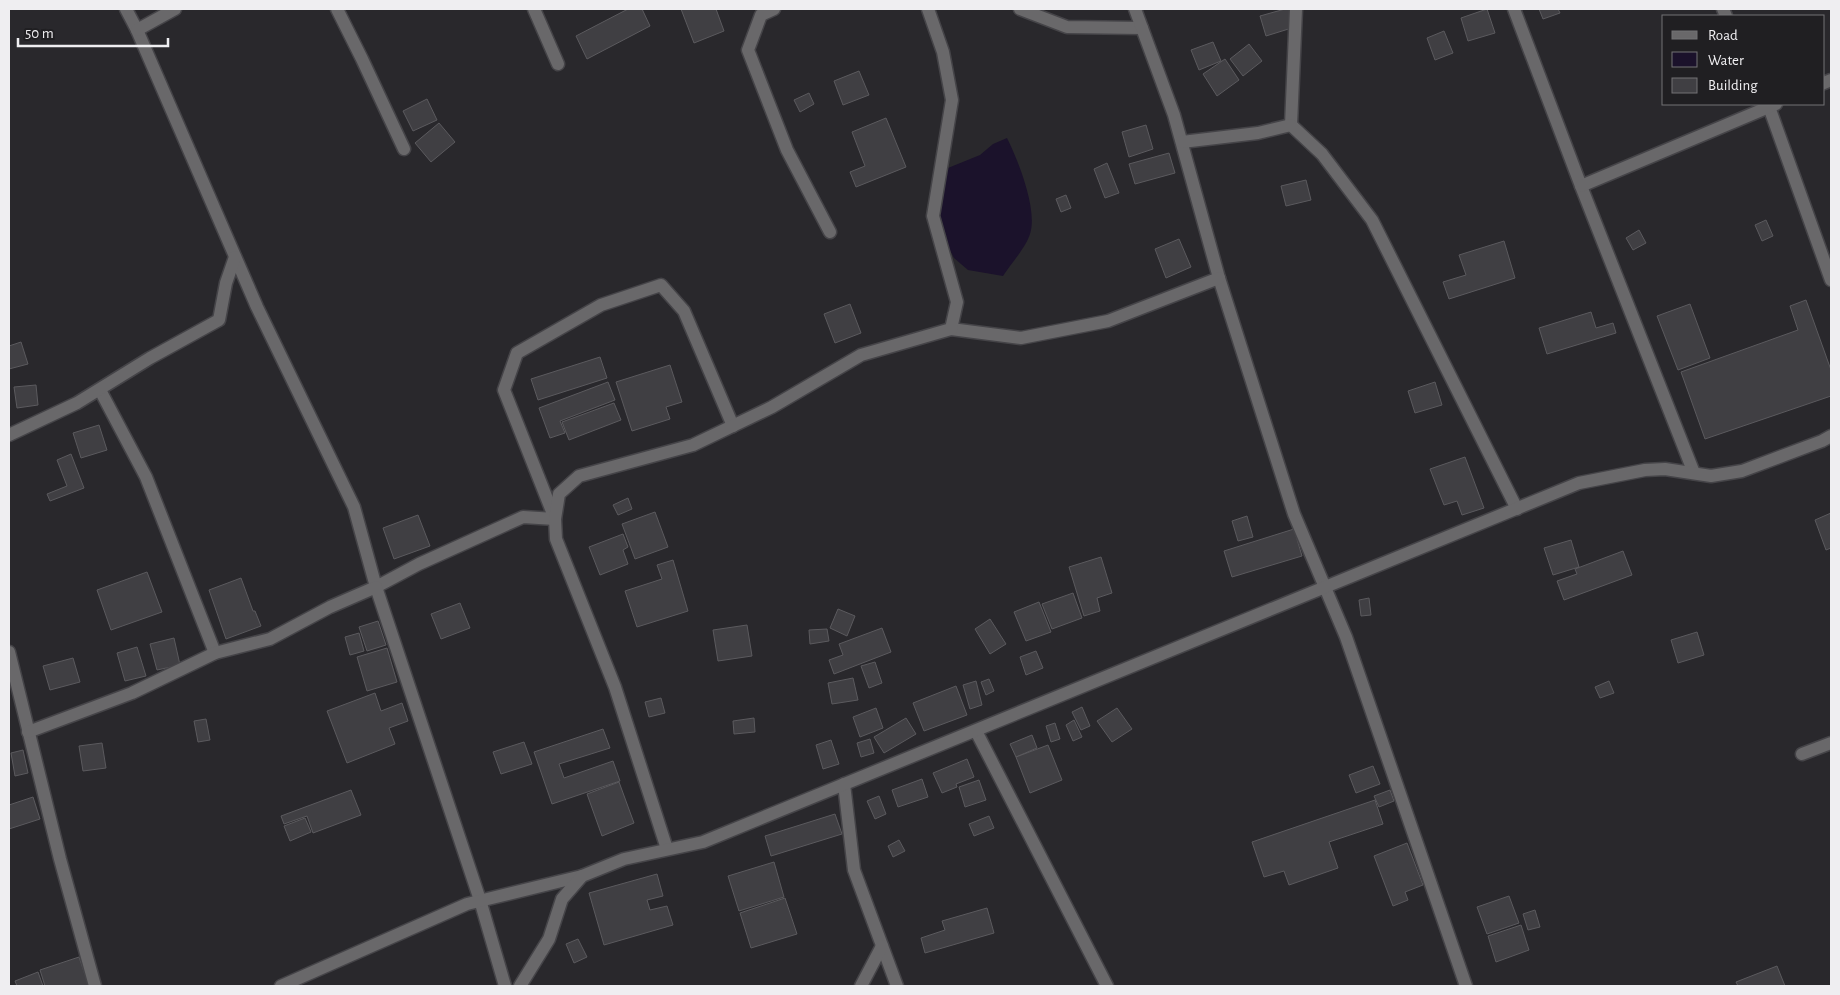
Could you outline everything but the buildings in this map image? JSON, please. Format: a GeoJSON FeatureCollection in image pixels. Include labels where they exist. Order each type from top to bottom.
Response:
{"type":"FeatureCollection","features":[{"type":"Feature","properties":{"kind":"street"},"geometry":{"type":"LineString","coordinates":[[126,9],[137,30],[257,307],[354,507],[376,587],[480,900],[505,986]]}},
{"type":"Feature","properties":{"kind":"street"},"geometry":{"type":"LineString","coordinates":[[137,30],[175,9]]}},
{"type":"Feature","properties":{"kind":"street"},"geometry":{"type":"LineString","coordinates":[[337,9],[404,149]]}},
{"type":"Feature","properties":{"kind":"street"},"geometry":{"type":"LineString","coordinates":[[534,9],[558,64]]}},
{"type":"Feature","properties":{"kind":"street"},"geometry":{"type":"LineString","coordinates":[[774,9],[761,15],[748,50],[787,150],[830,232]]}},
{"type":"Feature","properties":{"kind":"street"},"geometry":{"type":"LineString","coordinates":[[928,9],[943,52],[952,100],[933,216],[957,302],[951,329]]}},
{"type":"Feature","properties":{"kind":"street"},"geometry":{"type":"LineString","coordinates":[[1020,9],[1067,27],[1142,28]]}},
{"type":"Feature","properties":{"kind":"street"},"geometry":{"type":"LineString","coordinates":[[1135,9],[1174,115],[1219,278],[1294,514],[1346,637],[1466,986]]}},
{"type":"Feature","properties":{"kind":"street"},"geometry":{"type":"LineString","coordinates":[[1296,9],[1291,125],[1322,154],[1372,220],[1517,509]]}},
{"type":"Feature","properties":{"kind":"street"},"geometry":{"type":"LineString","coordinates":[[1514,9],[1581,186],[1694,473]]}},
{"type":"Feature","properties":{"kind":"street"},"geometry":{"type":"LineString","coordinates":[[1581,186],[1771,105],[1831,280]]}},
{"type":"Feature","properties":{"kind":"street"},"geometry":{"type":"LineString","coordinates":[[1182,142],[1258,133],[1291,125]]}},
{"type":"Feature","properties":{"kind":"street"},"geometry":{"type":"LineString","coordinates":[[9,436],[100,390],[150,358],[219,320],[226,283],[235,257]]}},
{"type":"Feature","properties":{"kind":"street"},"geometry":{"type":"LineString","coordinates":[[667,849],[615,687],[556,539],[555,519],[559,494],[579,476],[693,445],[772,407],[861,355],[951,329],[1021,338],[1108,321],[1219,278]]}},
{"type":"Feature","properties":{"kind":"street"},"geometry":{"type":"LineString","coordinates":[[555,519],[504,390],[517,353],[601,305],[661,284],[684,311],[733,426]]}},
{"type":"Feature","properties":{"kind":"street"},"geometry":{"type":"LineString","coordinates":[[100,390],[146,477],[215,653]]}},
{"type":"Feature","properties":{"kind":"street"},"geometry":{"type":"LineString","coordinates":[[289,985],[467,904],[582,876],[624,859],[703,842],[1579,484],[1645,470],[1665,469],[1712,476],[1742,471],[1831,436]]}},
{"type":"Feature","properties":{"kind":"street"},"geometry":{"type":"LineString","coordinates":[[28,732],[132,694],[215,653],[270,639],[330,607],[376,587],[419,564],[523,517],[555,519]]}},
{"type":"Feature","properties":{"kind":"street"},"geometry":{"type":"LineString","coordinates":[[9,652],[60,859],[95,986]]}},
{"type":"Feature","properties":{"kind":"street"},"geometry":{"type":"LineString","coordinates":[[976,730],[1107,986]]}},
{"type":"Feature","properties":{"kind":"street"},"geometry":{"type":"LineString","coordinates":[[1802,754],[1831,743]]}},
{"type":"Feature","properties":{"kind":"street"},"geometry":{"type":"LineString","coordinates":[[844,784],[854,870],[897,986]]}},
{"type":"Feature","properties":{"kind":"street"},"geometry":{"type":"LineString","coordinates":[[520,986],[549,939],[562,899],[582,876]]}},
{"type":"Feature","properties":{"kind":"street"},"geometry":{"type":"LineString","coordinates":[[861,986],[882,946]]}},
{"type":"Feature","properties":{"kind":"water"},"geometry":{"type":"Polygon","coordinates":[[[1007,138],[1026,185],[1032,224],[1025,244],[1003,276],[968,270],[954,258],[943,237],[938,212],[943,170],[980,155],[993,144],[1007,138]]]}}]}
